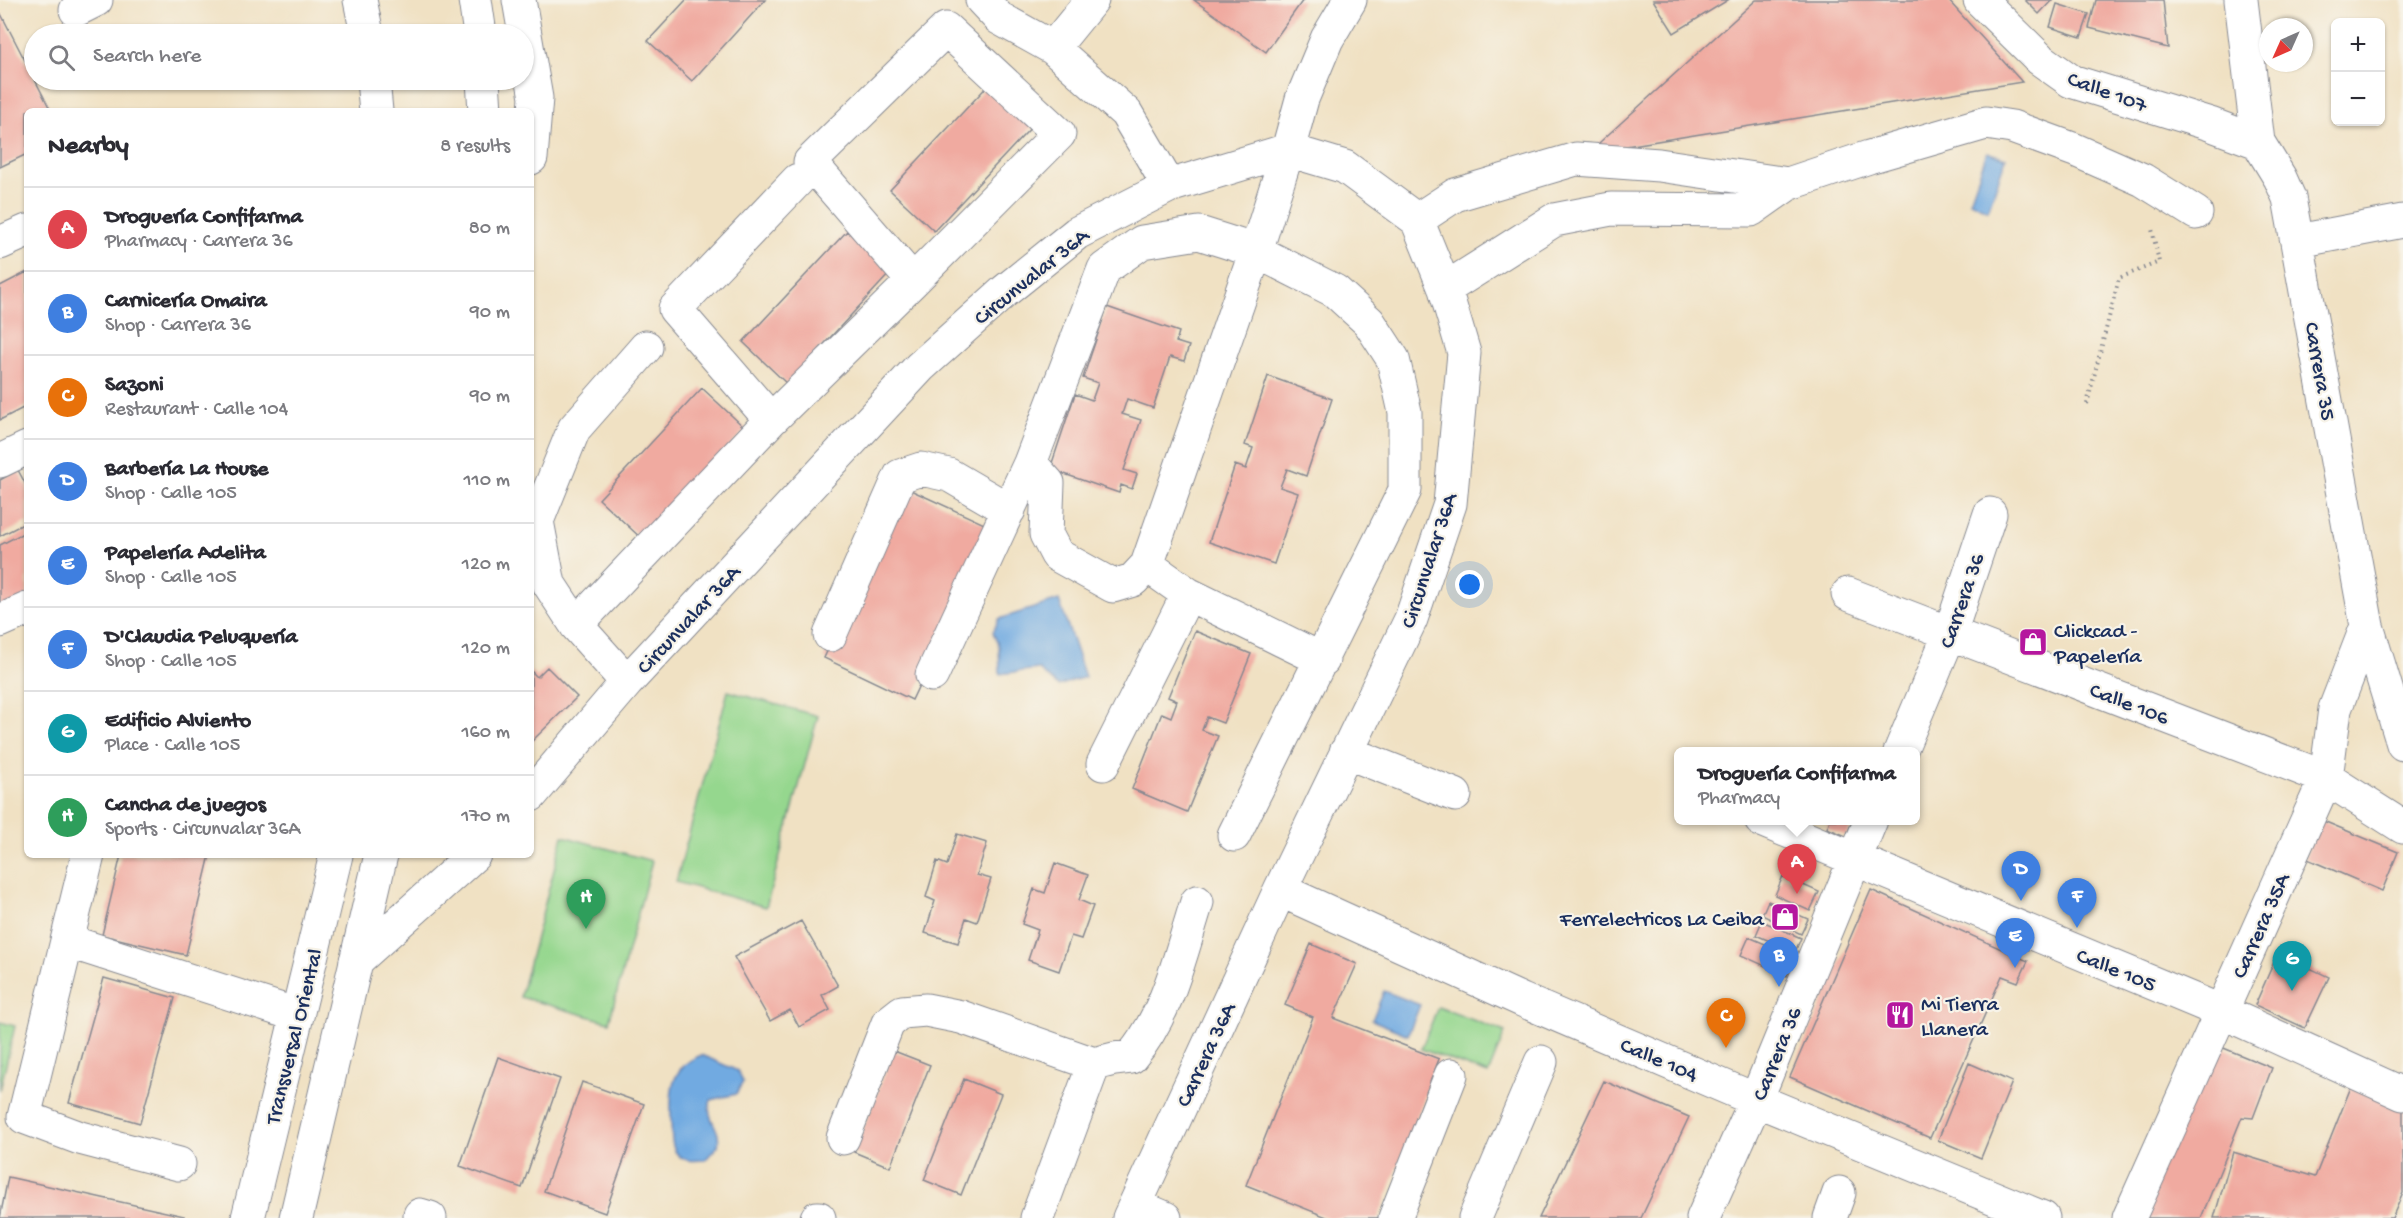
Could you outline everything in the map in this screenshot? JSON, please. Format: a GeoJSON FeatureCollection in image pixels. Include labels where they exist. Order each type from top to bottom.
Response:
{"type":"FeatureCollection","features":[{"type":"Feature","properties":{"kind":"street"},"geometry":{"type":"LineString","coordinates":[[360,0],[364,24]]}},
{"type":"Feature","properties":{"kind":"street"},"geometry":{"type":"LineString","coordinates":[[475,0],[479,24]]}},
{"type":"Feature","properties":{"kind":"street"},"geometry":{"type":"LineString","coordinates":[[519,0],[523,24]]}},
{"type":"Feature","properties":{"kind":"street"},"geometry":{"type":"LineString","coordinates":[[982,0],[999,18],[1053,48],[1126,113],[1169,186]]}},
{"type":"Feature","properties":{"kind":"street"},"geometry":{"type":"LineString","coordinates":[[1053,48],[1092,0]]}},
{"type":"Feature","properties":{"kind":"street"},"geometry":{"type":"LineString","coordinates":[[1030,463],[1048,483],[1046,534],[1057,555],[1113,586],[1133,580],[1147,565],[1256,251],[1302,99],[1327,39],[1350,0]]}},
{"type":"Feature","properties":{"kind":"street","name":"Calle 107"},"geometry":{"type":"LineString","coordinates":[[1980,0],[2040,59],[2071,81],[2210,124],[2258,142]]}},
{"type":"Feature","properties":{"kind":"street","name":"Carrera 35"},"geometry":{"type":"LineString","coordinates":[[2241,0],[2258,142],[2280,178],[2289,198],[2367,626],[2403,744]]}},
{"type":"Feature","properties":{"kind":"street"},"geometry":{"type":"LineString","coordinates":[[576,625],[771,420],[914,281],[1059,134],[946,29],[810,162],[914,281]]}},
{"type":"Feature","properties":{"kind":"street"},"geometry":{"type":"LineString","coordinates":[[534,87],[536,99],[534,123]]}},
{"type":"Feature","properties":{"kind":"street"},"geometry":{"type":"LineString","coordinates":[[374,90],[376,108]]}},
{"type":"Feature","properties":{"kind":"street"},"geometry":{"type":"LineString","coordinates":[[484,90],[485,108]]}},
{"type":"Feature","properties":{"kind":"street"},"geometry":{"type":"LineString","coordinates":[[1445,289],[1554,220],[1611,209],[1751,210],[1788,184],[1869,157],[1986,123],[2012,127],[2076,150],[2143,180],[2196,213]]}},
{"type":"Feature","properties":{"kind":"street"},"geometry":{"type":"LineString","coordinates":[[1288,150],[1345,167],[1417,220],[1455,195],[1576,159],[1659,165],[1788,184]]}},
{"type":"Feature","properties":{"kind":"street","name":"Circunvalar 36A"},"geometry":{"type":"LineString","coordinates":[[534,791],[627,682],[920,367],[1005,291],[1077,233],[1169,186],[1288,150]]}},
{"type":"Feature","properties":{"kind":"street"},"geometry":{"type":"LineString","coordinates":[[771,420],[675,309],[798,180]]}},
{"type":"Feature","properties":{"kind":"street","name":"Circunvalar 36A"},"geometry":{"type":"LineString","coordinates":[[1280,890],[1411,619],[1450,504],[1464,354],[1445,289],[1417,220]]}},
{"type":"Feature","properties":{"kind":"street"},"geometry":{"type":"LineString","coordinates":[[2298,241],[2403,221]]}},
{"type":"Feature","properties":{"kind":"street"},"geometry":{"type":"LineString","coordinates":[[0,243],[24,232]]}},
{"type":"Feature","properties":{"kind":"street"},"geometry":{"type":"LineString","coordinates":[[932,675],[1030,463],[1104,269],[1142,243],[1199,233],[1256,251],[1335,291],[1370,322],[1393,359],[1405,412],[1405,490],[1323,660],[1234,835]]}},
{"type":"Feature","properties":{"kind":"street"},"geometry":{"type":"LineString","coordinates":[[627,682],[576,625],[549,584],[537,521],[574,429],[646,346]]}},
{"type":"Feature","properties":{"kind":"street"},"geometry":{"type":"LineString","coordinates":[[0,461],[24,449]]}},
{"type":"Feature","properties":{"kind":"street"},"geometry":{"type":"LineString","coordinates":[[830,635],[900,476],[921,469],[949,475],[1009,510]]}},
{"type":"Feature","properties":{"kind":"street","name":"Carrera 36"},"geometry":{"type":"LineString","coordinates":[[1902,747],[1950,633],[1990,514]]}},
{"type":"Feature","properties":{"kind":"street"},"geometry":{"type":"LineString","coordinates":[[1147,565],[1188,594],[1323,660]]}},
{"type":"Feature","properties":{"kind":"street"},"geometry":{"type":"LineString","coordinates":[[1103,764],[1188,594]]}},
{"type":"Feature","properties":{"kind":"street","name":"Calle 106"},"geometry":{"type":"LineString","coordinates":[[1848,594],[2326,778],[2403,827]]}},
{"type":"Feature","properties":{"kind":"street"},"geometry":{"type":"LineString","coordinates":[[0,621],[24,610]]}},
{"type":"Feature","properties":{"kind":"street","name":"Carrera 35A"},"geometry":{"type":"LineString","coordinates":[[2129,1218],[2326,778],[2335,709],[2367,626]]}},
{"type":"Feature","properties":{"kind":"street"},"geometry":{"type":"LineString","coordinates":[[1346,753],[1455,795]]}},
{"type":"Feature","properties":{"kind":"street","name":"Calle 105"},"geometry":{"type":"LineString","coordinates":[[1773,825],[2220,1011],[2403,1094]]}},
{"type":"Feature","properties":{"kind":"street","name":"Carrera 36"},"geometry":{"type":"LineString","coordinates":[[1703,1218],[1756,1100],[1869,825]]}},
{"type":"Feature","properties":{"kind":"street"},"geometry":{"type":"LineString","coordinates":[[87,858],[24,1117],[80,1138],[179,1164]]}},
{"type":"Feature","properties":{"kind":"street","name":"Transversal Oriental"},"geometry":{"type":"LineString","coordinates":[[248,1218],[335,858]]}},
{"type":"Feature","properties":{"kind":"street","name":"Transversal Oriental"},"geometry":{"type":"LineString","coordinates":[[296,1218],[380,858]]}},
{"type":"Feature","properties":{"kind":"street"},"geometry":{"type":"LineString","coordinates":[[356,961],[471,858]]}},
{"type":"Feature","properties":{"kind":"street","name":"Calle 104"},"geometry":{"type":"LineString","coordinates":[[1280,890],[1522,1000],[1756,1100],[2043,1218]]}},
{"type":"Feature","properties":{"kind":"street","name":"Carrera 36A"},"geometry":{"type":"LineString","coordinates":[[1132,1212],[1280,890]]}},
{"type":"Feature","properties":{"kind":"street"},"geometry":{"type":"LineString","coordinates":[[843,1138],[888,1023],[902,1012],[926,1010],[961,1017],[1094,1064],[1131,1057],[1148,1038],[1164,1004],[1197,902]]}},
{"type":"Feature","properties":{"kind":"street"},"geometry":{"type":"LineString","coordinates":[[67,941],[297,1015]]}},
{"type":"Feature","properties":{"kind":"street"},"geometry":{"type":"LineString","coordinates":[[1475,1218],[1541,1062]]}},
{"type":"Feature","properties":{"kind":"street"},"geometry":{"type":"LineString","coordinates":[[1037,1218],[1094,1064]]}},
{"type":"Feature","properties":{"kind":"street"},"geometry":{"type":"LineString","coordinates":[[1395,1218],[1451,1075]]}},
{"type":"Feature","properties":{"kind":"street"},"geometry":{"type":"LineString","coordinates":[[1132,1212],[1165,1218]]}},
{"type":"Feature","properties":{"kind":"path"},"geometry":{"type":"LineString","coordinates":[[2087,404],[2119,278],[2159,262],[2143,180]]}},
{"type":"Feature","properties":{"kind":"green space"},"geometry":{"type":"Polygon","coordinates":[[[728,691],[818,716],[766,907],[676,882],[728,691]]]}},
{"type":"Feature","properties":{"kind":"green space"},"geometry":{"type":"Polygon","coordinates":[[[563,836],[652,861],[609,1022],[520,997],[563,836]]]}},
{"type":"Feature","properties":{"kind":"green space"},"geometry":{"type":"Polygon","coordinates":[[[1438,1007],[1505,1032],[1488,1074],[1421,1049],[1438,1007]]]}},
{"type":"Feature","properties":{"kind":"green space"},"geometry":{"type":"Polygon","coordinates":[[[0,1022],[15,1026],[0,1090],[0,1022]]]}},
{"type":"Feature","properties":{"kind":"water"},"geometry":{"type":"Polygon","coordinates":[[[1987,152],[2006,158],[1988,210],[1970,201],[1987,152]]]}},
{"type":"Feature","properties":{"kind":"water"},"geometry":{"type":"Polygon","coordinates":[[[1059,600],[1085,677],[1058,686],[1038,669],[1000,674],[999,647],[993,632],[999,619],[1059,600]]]}},
{"type":"Feature","properties":{"kind":"water"},"geometry":{"type":"Polygon","coordinates":[[[1384,991],[1420,1005],[1408,1035],[1372,1020],[1384,991]]]}},
{"type":"Feature","properties":{"kind":"water"},"geometry":{"type":"Polygon","coordinates":[[[702,1055],[738,1071],[743,1082],[736,1094],[711,1100],[709,1107],[718,1133],[718,1146],[705,1160],[684,1159],[673,1148],[672,1092],[677,1074],[691,1060],[702,1055]]]}},
{"type":"Feature","properties":{"kind":"building"},"geometry":{"type":"Polygon","coordinates":[[[686,0],[765,0],[692,81],[648,41],[686,0]]]}},
{"type":"Feature","properties":{"kind":"building"},"geometry":{"type":"Polygon","coordinates":[[[1194,0],[1303,0],[1266,52],[1194,0]]]}},
{"type":"Feature","properties":{"kind":"building"},"geometry":{"type":"Polygon","coordinates":[[[1653,0],[1728,0],[1674,33],[1653,0]]]}},
{"type":"Feature","properties":{"kind":"building"},"geometry":{"type":"Polygon","coordinates":[[[1756,0],[1948,0],[2022,82],[1589,152],[1756,0]]]}},
{"type":"Feature","properties":{"kind":"building"},"geometry":{"type":"Polygon","coordinates":[[[2025,0],[2052,0],[2039,14],[2025,0]]]}},
{"type":"Feature","properties":{"kind":"building"},"geometry":{"type":"Polygon","coordinates":[[[2096,0],[2163,0],[2168,48],[2089,28],[2096,0]]]}},
{"type":"Feature","properties":{"kind":"building"},"geometry":{"type":"Polygon","coordinates":[[[2057,4],[2089,14],[2081,37],[2050,27],[2057,4]]]}},
{"type":"Feature","properties":{"kind":"building"},"geometry":{"type":"Polygon","coordinates":[[[0,12],[24,59],[24,90],[40,90],[49,108],[24,108],[24,155],[0,167],[0,12]]]}},
{"type":"Feature","properties":{"kind":"building"},"geometry":{"type":"Polygon","coordinates":[[[994,79],[1038,120],[934,231],[890,190],[994,79]]]}},
{"type":"Feature","properties":{"kind":"building"},"geometry":{"type":"Polygon","coordinates":[[[847,231],[891,272],[787,384],[743,342],[847,231]]]}},
{"type":"Feature","properties":{"kind":"building"},"geometry":{"type":"Polygon","coordinates":[[[24,274],[24,408],[0,420],[0,286],[24,274]]]}},
{"type":"Feature","properties":{"kind":"building"},"geometry":{"type":"Polygon","coordinates":[[[1107,307],[1179,332],[1176,342],[1189,346],[1184,361],[1170,357],[1153,408],[1127,399],[1122,414],[1141,420],[1124,470],[1137,474],[1132,489],[1121,485],[1119,493],[1050,469],[1075,394],[1092,400],[1098,383],[1083,378],[1107,307]]]}},
{"type":"Feature","properties":{"kind":"building"},"geometry":{"type":"Polygon","coordinates":[[[1268,376],[1332,399],[1306,476],[1287,469],[1280,487],[1298,493],[1274,564],[1209,542],[1235,465],[1246,469],[1253,448],[1245,445],[1268,376]]]}},
{"type":"Feature","properties":{"kind":"building"},"geometry":{"type":"Polygon","coordinates":[[[702,388],[746,429],[643,540],[599,499],[702,388]]]}},
{"type":"Feature","properties":{"kind":"building"},"geometry":{"type":"Polygon","coordinates":[[[18,470],[24,481],[24,524],[0,536],[0,480],[18,470]]]}},
{"type":"Feature","properties":{"kind":"building"},"geometry":{"type":"Polygon","coordinates":[[[904,487],[993,528],[912,700],[824,658],[904,487]]]}},
{"type":"Feature","properties":{"kind":"building"},"geometry":{"type":"Polygon","coordinates":[[[24,533],[24,599],[0,611],[0,545],[24,533]]]}},
{"type":"Feature","properties":{"kind":"building"},"geometry":{"type":"Polygon","coordinates":[[[1195,631],[1251,654],[1223,723],[1207,717],[1202,730],[1218,736],[1187,812],[1132,789],[1162,713],[1171,717],[1177,701],[1168,697],[1195,631]]]}},
{"type":"Feature","properties":{"kind":"building"},"geometry":{"type":"Polygon","coordinates":[[[547,667],[577,697],[534,739],[534,674],[537,677],[547,667]]]}},
{"type":"Feature","properties":{"kind":"building"},"geometry":{"type":"Polygon","coordinates":[[[2321,820],[2398,852],[2382,891],[2305,858],[2321,820]]]}},
{"type":"Feature","properties":{"kind":"building"},"geometry":{"type":"Polygon","coordinates":[[[1828,825],[1851,825],[1846,836],[1827,828],[1828,825]]]}},
{"type":"Feature","properties":{"kind":"building"},"geometry":{"type":"Polygon","coordinates":[[[957,834],[987,843],[977,875],[991,879],[977,922],[966,918],[958,943],[925,933],[935,901],[926,897],[937,861],[947,865],[957,834]]]}},
{"type":"Feature","properties":{"kind":"building"},"geometry":{"type":"Polygon","coordinates":[[[120,858],[209,858],[186,955],[102,935],[120,858]]]}},
{"type":"Feature","properties":{"kind":"building"},"geometry":{"type":"Polygon","coordinates":[[[1055,863],[1088,875],[1079,900],[1093,906],[1081,939],[1071,936],[1059,971],[1028,960],[1038,930],[1022,924],[1034,889],[1045,893],[1055,863]]]}},
{"type":"Feature","properties":{"kind":"building"},"geometry":{"type":"Polygon","coordinates":[[[1783,876],[1819,892],[1810,911],[1775,895],[1783,876]]]}},
{"type":"Feature","properties":{"kind":"building","name":"Mi Tierra Llanera"},"geometry":{"type":"Polygon","coordinates":[[[1871,890],[2028,961],[2018,982],[2002,976],[1930,1138],[1790,1077],[1871,890]]]}},
{"type":"Feature","properties":{"kind":"building","name":"Ferrelectricos La Ceiba"},"geometry":{"type":"Polygon","coordinates":[[[1768,901],[1808,919],[1801,934],[1762,915],[1768,901]]]}},
{"type":"Feature","properties":{"kind":"building"},"geometry":{"type":"Polygon","coordinates":[[[801,921],[838,986],[822,995],[830,1010],[799,1027],[790,1010],[770,1021],[734,957],[801,921]]]}},
{"type":"Feature","properties":{"kind":"building"},"geometry":{"type":"Polygon","coordinates":[[[1762,921],[1801,938],[1795,952],[1756,935],[1762,921]]]}},
{"type":"Feature","properties":{"kind":"building"},"geometry":{"type":"Polygon","coordinates":[[[1749,937],[1795,957],[1787,976],[1741,955],[1749,937]]]}},
{"type":"Feature","properties":{"kind":"building"},"geometry":{"type":"Polygon","coordinates":[[[1311,944],[1357,964],[1333,1018],[1439,1059],[1378,1218],[1329,1218],[1246,1185],[1313,1017],[1285,1005],[1311,944]]]}},
{"type":"Feature","properties":{"kind":"building"},"geometry":{"type":"Polygon","coordinates":[[[2278,953],[2329,977],[2305,1028],[2255,1005],[2278,953]]]}},
{"type":"Feature","properties":{"kind":"building"},"geometry":{"type":"Polygon","coordinates":[[[104,978],[175,998],[140,1123],[69,1103],[104,978]]]}},
{"type":"Feature","properties":{"kind":"building"},"geometry":{"type":"Polygon","coordinates":[[[2209,1042],[2272,1068],[2253,1118],[2242,1117],[2201,1218],[2139,1218],[2209,1042]]]}},
{"type":"Feature","properties":{"kind":"building"},"geometry":{"type":"Polygon","coordinates":[[[894,1051],[930,1065],[890,1167],[854,1152],[894,1051]]]}},
{"type":"Feature","properties":{"kind":"building"},"geometry":{"type":"Polygon","coordinates":[[[498,1057],[560,1079],[522,1188],[460,1166],[498,1057]]]}},
{"type":"Feature","properties":{"kind":"building"},"geometry":{"type":"Polygon","coordinates":[[[1969,1063],[2012,1082],[1981,1158],[1938,1140],[1969,1063]]]}},
{"type":"Feature","properties":{"kind":"building"},"geometry":{"type":"Polygon","coordinates":[[[964,1079],[1001,1094],[961,1195],[924,1180],[964,1079]]]}},
{"type":"Feature","properties":{"kind":"building"},"geometry":{"type":"Polygon","coordinates":[[[1604,1081],[1689,1117],[1641,1218],[1539,1218],[1604,1081]]]}},
{"type":"Feature","properties":{"kind":"building"},"geometry":{"type":"Polygon","coordinates":[[[582,1082],[644,1104],[605,1213],[544,1191],[582,1082]]]}},
{"type":"Feature","properties":{"kind":"building"},"geometry":{"type":"Polygon","coordinates":[[[2351,1087],[2403,1109],[2403,1193],[2392,1218],[2214,1218],[2233,1152],[2315,1177],[2351,1087]]]}},
{"type":"Feature","properties":{"kind":"building"},"geometry":{"type":"Polygon","coordinates":[[[8,1177],[184,1216],[183,1218],[0,1218],[8,1177]]]}},
{"type":"Feature","properties":{"kind":"place","name":"Clickcad - Papelería"},"geometry":{"type":"Point","coordinates":[2033,642]}},
{"type":"Feature","properties":{"kind":"place","name":"Droguería Confifarma"},"geometry":{"type":"Point","coordinates":[1797,894]}},
{"type":"Feature","properties":{"kind":"place","name":"Barbería La House"},"geometry":{"type":"Point","coordinates":[2021,901]}},
{"type":"Feature","properties":{"kind":"place","name":"Ferrelectricos La Ceiba"},"geometry":{"type":"Point","coordinates":[1785,917]}},
{"type":"Feature","properties":{"kind":"place","name":"D'Claudia Peluquería"},"geometry":{"type":"Point","coordinates":[2077,928]}},
{"type":"Feature","properties":{"kind":"place","name":"Cancha de juegos"},"geometry":{"type":"Point","coordinates":[586,929]}},
{"type":"Feature","properties":{"kind":"place","name":"Papelería Adelita"},"geometry":{"type":"Point","coordinates":[2015,968]}},
{"type":"Feature","properties":{"kind":"place","name":"Carnicería Omaira"},"geometry":{"type":"Point","coordinates":[1779,987]}},
{"type":"Feature","properties":{"kind":"place","name":"Edificio Alviento"},"geometry":{"type":"Point","coordinates":[2292,991]}},
{"type":"Feature","properties":{"kind":"place","name":"Mi Tierra Llanera"},"geometry":{"type":"Point","coordinates":[1900,1015]}},
{"type":"Feature","properties":{"kind":"place","name":"Sazoni"},"geometry":{"type":"Point","coordinates":[1726,1048]}}]}
